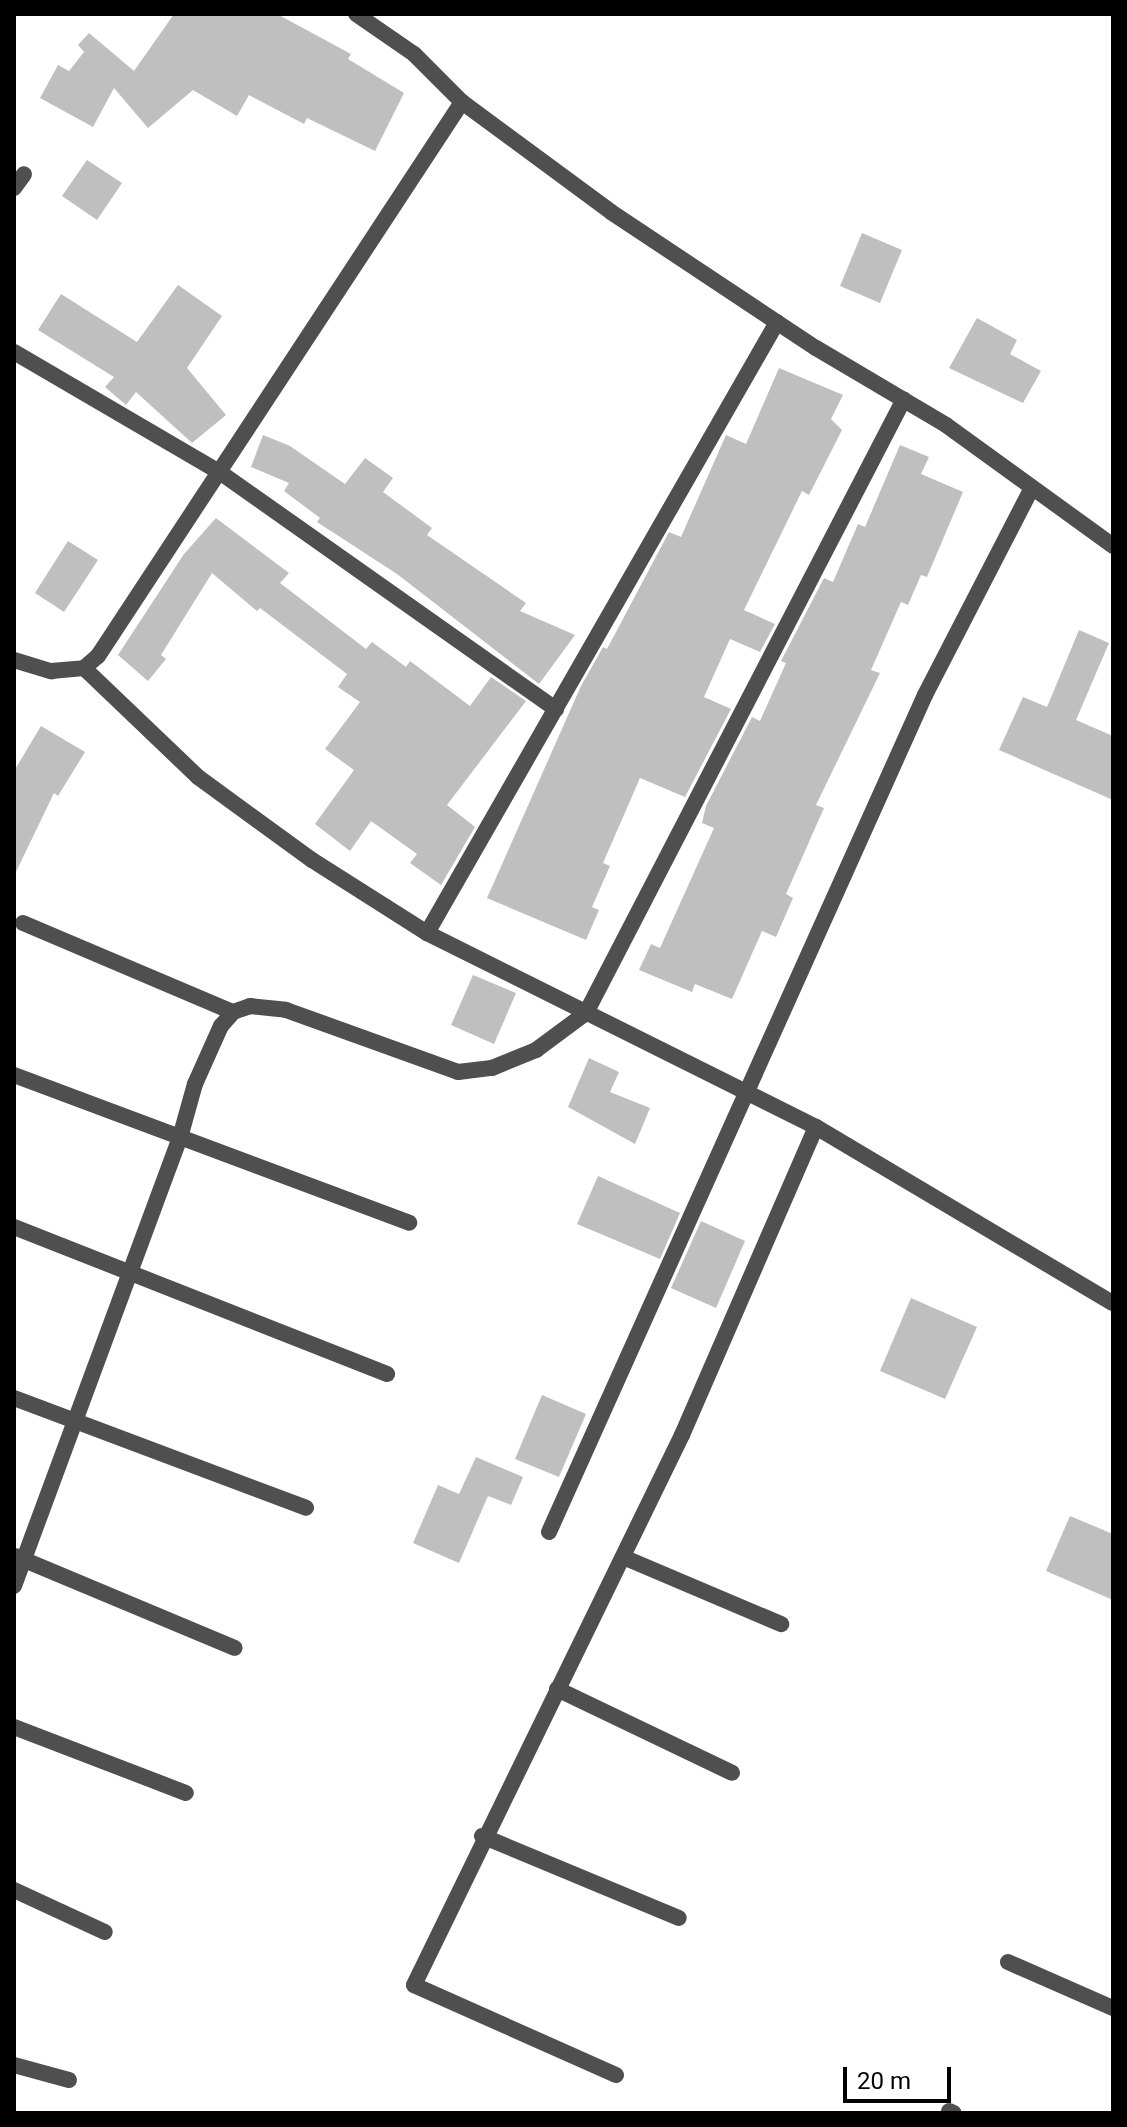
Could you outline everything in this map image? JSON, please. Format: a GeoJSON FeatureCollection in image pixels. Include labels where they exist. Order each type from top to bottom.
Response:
{"type":"FeatureCollection","features":[{"type":"Feature","properties":{"kind":"street"},"geometry":{"type":"LineString","coordinates":[[356,14],[414,54],[462,102],[611,212],[777,322],[904,399],[1113,546]]}},
{"type":"Feature","properties":{"kind":"street"},"geometry":{"type":"LineString","coordinates":[[14,660],[51,671],[84,668],[98,656],[462,102]]}},
{"type":"Feature","properties":{"kind":"street"},"geometry":{"type":"LineString","coordinates":[[427,933],[777,322]]}},
{"type":"Feature","properties":{"kind":"street"},"geometry":{"type":"LineString","coordinates":[[14,352],[221,473],[556,709]]}},
{"type":"Feature","properties":{"kind":"street"},"geometry":{"type":"LineString","coordinates":[[14,1586],[19,1558],[129,1275],[181,1134],[195,1084],[221,1026],[233,1012],[250,1006],[286,1010],[458,1072],[492,1068],[536,1050],[586,1013],[904,399]]}},
{"type":"Feature","properties":{"kind":"street"},"geometry":{"type":"LineString","coordinates":[[549,1532],[925,695],[1032,488]]}},
{"type":"Feature","properties":{"kind":"street"},"geometry":{"type":"LineString","coordinates":[[84,668],[198,777],[312,860],[427,933],[816,1127],[1113,1303]]}},
{"type":"Feature","properties":{"kind":"street"},"geometry":{"type":"LineString","coordinates":[[23,923],[233,1012]]}},
{"type":"Feature","properties":{"kind":"street"},"geometry":{"type":"LineString","coordinates":[[14,1075],[181,1134],[409,1223]]}},
{"type":"Feature","properties":{"kind":"street"},"geometry":{"type":"LineString","coordinates":[[616,2075],[414,1985],[482,1836],[623,1557],[816,1127]]}},
{"type":"Feature","properties":{"kind":"street"},"geometry":{"type":"LineString","coordinates":[[14,1227],[129,1275],[387,1374]]}},
{"type":"Feature","properties":{"kind":"street"},"geometry":{"type":"LineString","coordinates":[[14,1398],[306,1508]]}},
{"type":"Feature","properties":{"kind":"street"},"geometry":{"type":"LineString","coordinates":[[623,1557],[781,1624]]}},
{"type":"Feature","properties":{"kind":"street"},"geometry":{"type":"LineString","coordinates":[[19,1558],[235,1648]]}},
{"type":"Feature","properties":{"kind":"street"},"geometry":{"type":"LineString","coordinates":[[557,1689],[732,1773]]}},
{"type":"Feature","properties":{"kind":"street"},"geometry":{"type":"LineString","coordinates":[[14,1727],[186,1793]]}},
{"type":"Feature","properties":{"kind":"street"},"geometry":{"type":"LineString","coordinates":[[482,1836],[679,1918]]}},
{"type":"Feature","properties":{"kind":"street"},"geometry":{"type":"LineString","coordinates":[[14,1890],[105,1932]]}},
{"type":"Feature","properties":{"kind":"street"},"geometry":{"type":"LineString","coordinates":[[1008,1962],[1113,2008]]}},
{"type":"Feature","properties":{"kind":"street"},"geometry":{"type":"LineString","coordinates":[[14,2065],[69,2080]]}},
{"type":"Feature","properties":{"kind":"building"},"geometry":{"type":"Polygon","coordinates":[[[174,14],[277,14],[351,54],[348,59],[404,93],[375,151],[307,118],[304,124],[249,95],[237,116],[193,90],[148,128],[114,88],[93,127],[40,98],[58,65],[69,71],[84,52],[78,45],[89,33],[134,71],[174,14]]]}},
{"type":"Feature","properties":{"kind":"building"},"geometry":{"type":"Polygon","coordinates":[[[87,160],[122,183],[97,220],[62,196],[87,160]]]}},
{"type":"Feature","properties":{"kind":"building"},"geometry":{"type":"Polygon","coordinates":[[[862,233],[902,250],[880,303],[840,286],[862,233]]]}},
{"type":"Feature","properties":{"kind":"building"},"geometry":{"type":"Polygon","coordinates":[[[178,285],[222,316],[187,368],[226,415],[192,443],[136,392],[126,405],[105,387],[114,377],[38,330],[61,294],[137,342],[178,285]]]}},
{"type":"Feature","properties":{"kind":"building"},"geometry":{"type":"Polygon","coordinates":[[[977,318],[1017,340],[1010,354],[1041,371],[1023,403],[949,368],[977,318]]]}},
{"type":"Feature","properties":{"kind":"building"},"geometry":{"type":"Polygon","coordinates":[[[779,368],[843,395],[831,419],[842,430],[809,495],[802,491],[744,610],[775,624],[760,652],[730,639],[704,697],[731,709],[685,797],[640,778],[603,863],[610,866],[592,907],[599,910],[586,940],[487,898],[581,686],[603,647],[607,649],[669,532],[681,537],[726,435],[746,444],[779,368]]]}},
{"type":"Feature","properties":{"kind":"building"},"geometry":{"type":"Polygon","coordinates":[[[263,435],[290,446],[345,484],[365,458],[393,478],[383,492],[432,528],[427,535],[526,603],[520,611],[575,635],[539,684],[397,574],[317,522],[320,518],[284,491],[289,483],[251,467],[263,435]]]}},
{"type":"Feature","properties":{"kind":"building"},"geometry":{"type":"Polygon","coordinates":[[[900,445],[929,457],[921,474],[963,492],[927,577],[921,575],[908,605],[901,602],[871,670],[880,673],[816,805],[824,808],[786,894],[793,898],[776,937],[762,931],[732,999],[695,984],[692,992],[639,970],[651,944],[660,948],[714,828],[702,823],[706,806],[752,717],[760,721],[786,663],[781,661],[824,578],[833,582],[858,524],[865,527],[900,445]]]}},
{"type":"Feature","properties":{"kind":"building"},"geometry":{"type":"Polygon","coordinates":[[[216,518],[289,573],[280,583],[366,649],[372,642],[406,667],[410,661],[470,706],[491,677],[526,701],[447,805],[475,827],[441,885],[410,863],[417,854],[371,821],[350,851],[315,824],[354,770],[325,749],[360,702],[338,687],[347,674],[260,608],[257,611],[212,573],[161,655],[166,659],[148,681],[118,655],[184,554],[216,518]]]}},
{"type":"Feature","properties":{"kind":"building"},"geometry":{"type":"Polygon","coordinates":[[[68,541],[98,560],[64,612],[35,593],[68,541]]]}},
{"type":"Feature","properties":{"kind":"building"},"geometry":{"type":"Polygon","coordinates":[[[1079,630],[1109,643],[1076,720],[1113,736],[1113,800],[999,750],[1023,697],[1047,707],[1079,630]]]}},
{"type":"Feature","properties":{"kind":"building"},"geometry":{"type":"Polygon","coordinates":[[[41,726],[85,752],[58,796],[54,793],[14,876],[14,771],[41,726]]]}},
{"type":"Feature","properties":{"kind":"building"},"geometry":{"type":"Polygon","coordinates":[[[473,975],[516,993],[494,1044],[451,1025],[473,975]]]}},
{"type":"Feature","properties":{"kind":"building"},"geometry":{"type":"Polygon","coordinates":[[[589,1058],[619,1072],[610,1092],[650,1108],[635,1144],[568,1107],[589,1058]]]}},
{"type":"Feature","properties":{"kind":"building"},"geometry":{"type":"Polygon","coordinates":[[[598,1176],[680,1213],[660,1259],[577,1224],[598,1176]]]}},
{"type":"Feature","properties":{"kind":"building"},"geometry":{"type":"Polygon","coordinates":[[[701,1221],[745,1241],[716,1308],[671,1288],[701,1221]]]}},
{"type":"Feature","properties":{"kind":"building"},"geometry":{"type":"Polygon","coordinates":[[[911,1298],[977,1327],[945,1399],[880,1371],[911,1298]]]}},
{"type":"Feature","properties":{"kind":"building"},"geometry":{"type":"Polygon","coordinates":[[[542,1395],[586,1414],[559,1477],[515,1459],[542,1395]]]}},
{"type":"Feature","properties":{"kind":"building"},"geometry":{"type":"Polygon","coordinates":[[[476,1457],[523,1477],[511,1505],[488,1496],[459,1563],[413,1543],[438,1485],[459,1494],[476,1457]]]}},
{"type":"Feature","properties":{"kind":"building"},"geometry":{"type":"Polygon","coordinates":[[[1070,1516],[1113,1534],[1113,1600],[1046,1571],[1070,1516]]]}}]}
